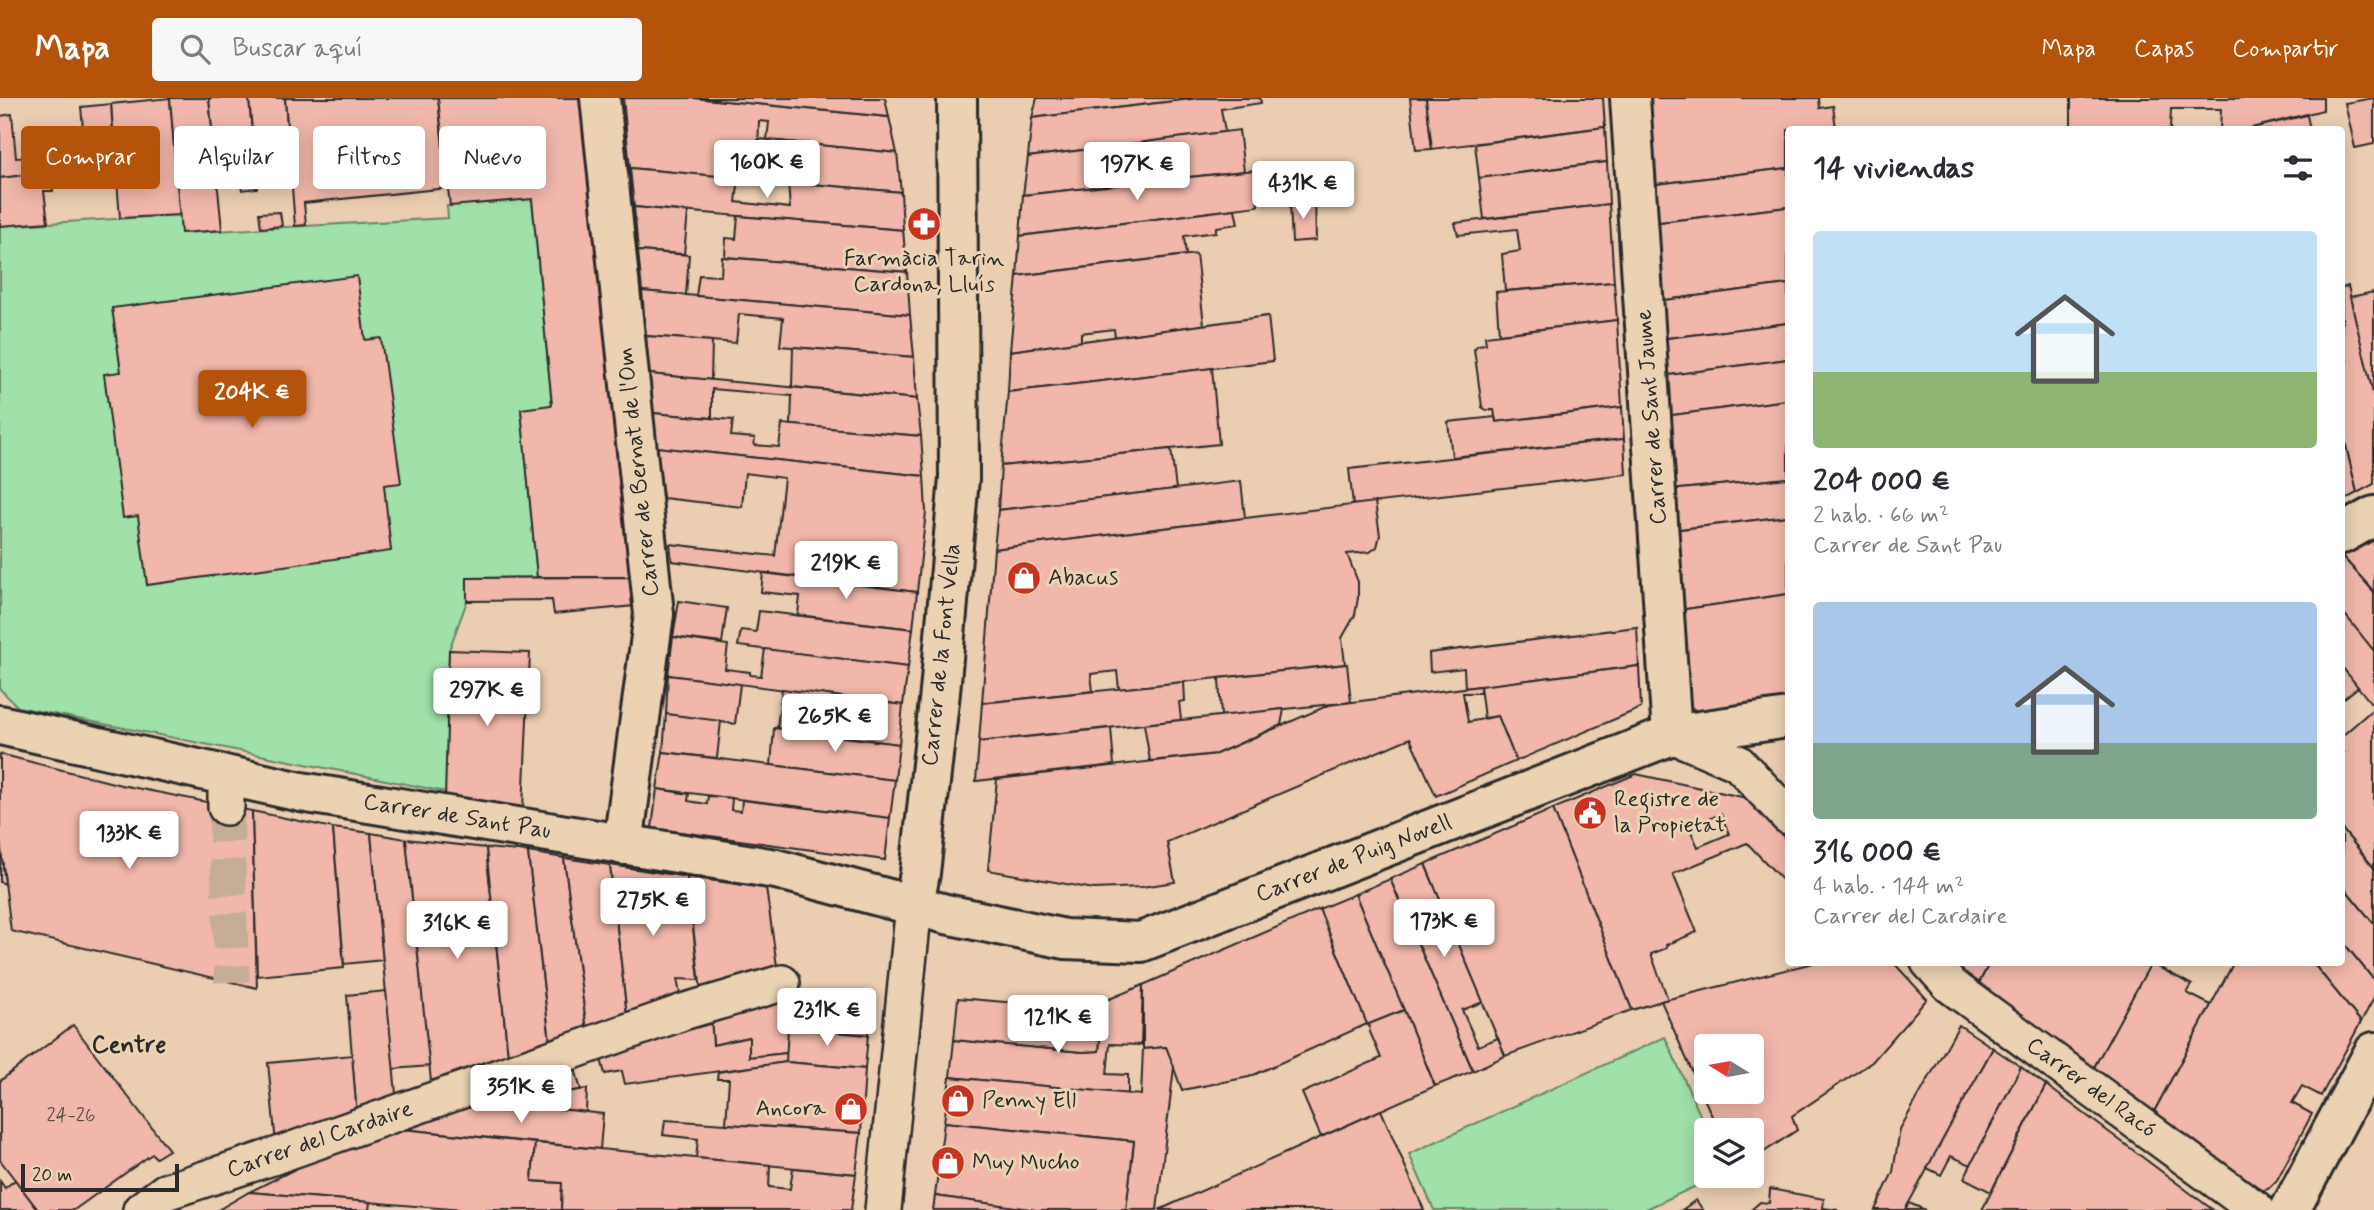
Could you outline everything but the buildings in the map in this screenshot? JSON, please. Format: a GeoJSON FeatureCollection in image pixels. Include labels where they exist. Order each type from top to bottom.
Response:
{"type":"FeatureCollection","features":[{"type":"Feature","properties":{"kind":"street","name":"Carrer de Bernat de l'Om"},"geometry":{"type":"LineString","coordinates":[[600,98],[654,614],[623,845]]}},
{"type":"Feature","properties":{"kind":"street","name":"Carrer de la Font Vella"},"geometry":{"type":"LineString","coordinates":[[883,1210],[914,905],[940,692],[959,478],[957,98]]}},
{"type":"Feature","properties":{"kind":"street","name":"Carrer de Sant Jaume"},"geometry":{"type":"LineString","coordinates":[[1630,98],[1672,735]]}},
{"type":"Feature","properties":{"kind":"street"},"geometry":{"type":"LineString","coordinates":[[2345,532],[2374,516]]}},
{"type":"Feature","properties":{"kind":"street","name":"Carrer de Puig Novell"},"geometry":{"type":"LineString","coordinates":[[914,905],[1065,939],[1141,942],[1672,735],[1785,718]]}},
{"type":"Feature","properties":{"kind":"street","name":"Carrer de Sant Pau"},"geometry":{"type":"LineString","coordinates":[[0,725],[226,792],[301,792],[776,869],[914,905]]}},
{"type":"Feature","properties":{"kind":"street"},"geometry":{"type":"LineString","coordinates":[[1672,735],[1738,764],[1785,813]]}},
{"type":"Feature","properties":{"kind":"street","name":"Carrer del Racó"},"geometry":{"type":"LineString","coordinates":[[1933,966],[1951,985],[2257,1210]]}},
{"type":"Feature","properties":{"kind":"street","name":"Carrer del Cardaire"},"geometry":{"type":"LineString","coordinates":[[141,1210],[165,1192],[686,1011],[782,983]]}},
{"type":"Feature","properties":{"kind":"street"},"geometry":{"type":"LineString","coordinates":[[2290,1210],[2374,1052]]}},
{"type":"Feature","properties":{"kind":"green space"},"geometry":{"type":"Polygon","coordinates":[[[532,199],[552,405],[521,409],[537,577],[467,578],[467,601],[449,650],[446,792],[18,707],[0,689],[0,226],[180,215],[181,233],[448,218],[447,206],[532,199]]]}},
{"type":"Feature","properties":{"kind":"green space"},"geometry":{"type":"Polygon","coordinates":[[[1665,1037],[1702,1118],[1694,1118],[1694,1187],[1644,1210],[1434,1210],[1409,1154],[1665,1037]]]}},
{"type":"Feature","properties":{"kind":"tunnel"},"geometry":{"type":"LineString","coordinates":[[226,807],[232,982]]}},
{"type":"Feature","properties":{"kind":"place","name":"Farmàcia Tarin Cardona, Lluís"},"geometry":{"type":"Point","coordinates":[924,224]}},
{"type":"Feature","properties":{"kind":"place","name":"Abacus"},"geometry":{"type":"Point","coordinates":[1024,578]}},
{"type":"Feature","properties":{"kind":"place","name":"Registre de la Propietat"},"geometry":{"type":"Point","coordinates":[1590,813]}},
{"type":"Feature","properties":{"kind":"place","name":"Penny Ell"},"geometry":{"type":"Point","coordinates":[958,1101]}},
{"type":"Feature","properties":{"kind":"place","name":"Ancora"},"geometry":{"type":"Point","coordinates":[851,1109]}},
{"type":"Feature","properties":{"kind":"place","name":"Muy Mucho"},"geometry":{"type":"Point","coordinates":[948,1163]}},
{"type":"Feature","properties":{"kind":"district","name":"Centre"},"geometry":{"type":"Point","coordinates":[129,1045]}}]}
